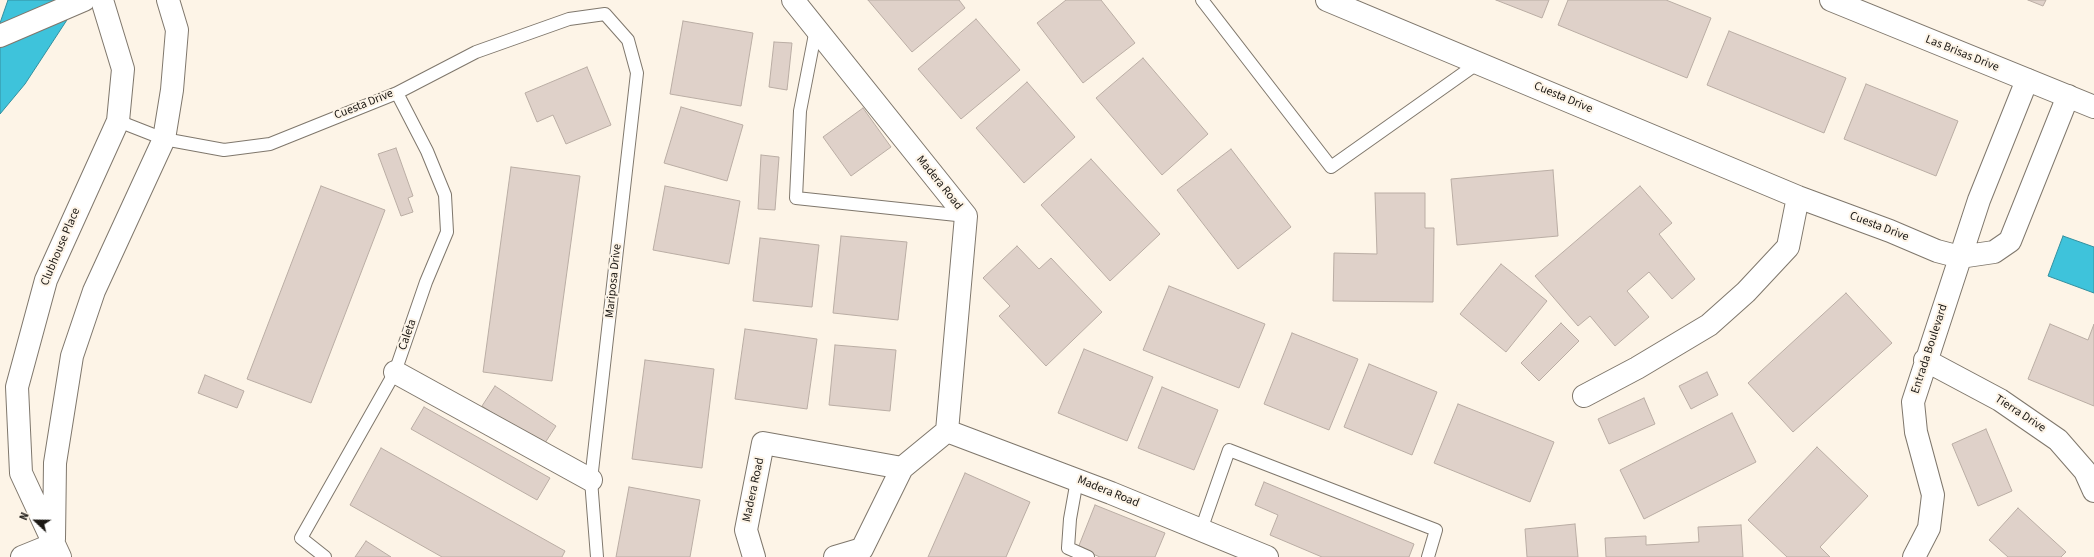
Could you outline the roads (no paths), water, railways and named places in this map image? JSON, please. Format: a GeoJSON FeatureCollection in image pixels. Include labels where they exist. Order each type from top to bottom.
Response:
{"type":"FeatureCollection","features":[{"type":"Feature","properties":{"kind":"street"},"geometry":{"type":"LineString","coordinates":[[0,36],[84,0]]}},
{"type":"Feature","properties":{"kind":"street","name":"Clubhouse Place"},"geometry":{"type":"LineString","coordinates":[[57,550],[21,473],[18,387],[46,280],[118,121],[123,70],[102,0]]}},
{"type":"Feature","properties":{"kind":"street"},"geometry":{"type":"LineString","coordinates":[[22,557],[57,550],[55,463],[72,356],[94,291],[164,139],[172,90],[177,30],[168,0]]}},
{"type":"Feature","properties":{"kind":"street","name":"Madera Road"},"geometry":{"type":"LineString","coordinates":[[793,0],[966,216],[947,431],[1201,530],[1237,551],[1267,557]]}},
{"type":"Feature","properties":{"kind":"street","name":"Cuesta Drive"},"geometry":{"type":"LineString","coordinates":[[1327,0],[1798,197],[1890,231],[1937,251],[1960,257]]}},
{"type":"Feature","properties":{"kind":"street","name":"Las Brisas Drive"},"geometry":{"type":"LineString","coordinates":[[1831,0],[2094,107]]}},
{"type":"Feature","properties":{"kind":"street","name":"Entrada Boulevard"},"geometry":{"type":"LineString","coordinates":[[1914,557],[1929,528],[1933,495],[1916,432],[1913,402],[1925,360],[1979,200],[2027,80]]}},
{"type":"Feature","properties":{"kind":"street"},"geometry":{"type":"LineString","coordinates":[[1960,257],[1994,252],[2010,241],[2068,96]]}},
{"type":"Feature","properties":{"kind":"street"},"geometry":{"type":"LineString","coordinates":[[1584,396],[1637,368],[1709,325],[1746,292],[1788,247],[1798,197]]}},
{"type":"Feature","properties":{"kind":"street","name":"Tierra Drive"},"geometry":{"type":"LineString","coordinates":[[1925,360],[2000,400],[2058,440],[2084,471],[2094,491]]}},
{"type":"Feature","properties":{"kind":"street"},"geometry":{"type":"LineString","coordinates":[[395,372],[591,480]]}},
{"type":"Feature","properties":{"kind":"street"},"geometry":{"type":"LineString","coordinates":[[835,557],[862,549],[902,468],[947,431]]}},
{"type":"Feature","properties":{"kind":"street","name":"Madera Road"},"geometry":{"type":"LineString","coordinates":[[754,557],[746,530],[763,443],[902,468]]}},
{"type":"Feature","properties":{"kind":"lane"},"geometry":{"type":"LineString","coordinates":[[1202,0],[1331,167],[1478,63]]}},
{"type":"Feature","properties":{"kind":"lane","name":"Cuesta Drive"},"geometry":{"type":"LineString","coordinates":[[118,121],[164,139],[224,150],[270,144],[397,93],[476,52],[569,19],[605,14]]}},
{"type":"Feature","properties":{"kind":"lane","name":"Mariposa Drive"},"geometry":{"type":"LineString","coordinates":[[597,557],[591,480],[637,73],[628,40],[605,14]]}},
{"type":"Feature","properties":{"kind":"lane"},"geometry":{"type":"LineString","coordinates":[[816,29],[800,111],[796,198],[966,216]]}},
{"type":"Feature","properties":{"kind":"lane","name":"Caleta"},"geometry":{"type":"LineString","coordinates":[[325,557],[301,538],[395,372],[426,282],[447,232],[445,195],[426,151],[397,93]]}},
{"type":"Feature","properties":{"kind":"lane"},"geometry":{"type":"LineString","coordinates":[[1201,530],[1229,450],[1436,530],[1428,557]]}},
{"type":"Feature","properties":{"kind":"lane"},"geometry":{"type":"LineString","coordinates":[[1076,480],[1070,518],[1068,548],[1088,557]]}},
{"type":"Feature","properties":{"kind":"water"},"geometry":{"type":"Polygon","coordinates":[[[8,0],[80,0],[25,84],[0,114],[0,23],[8,0]]]}},
{"type":"Feature","properties":{"kind":"water"},"geometry":{"type":"Polygon","coordinates":[[[2063,236],[2094,247],[2094,293],[2048,276],[2063,236]]]}}]}
